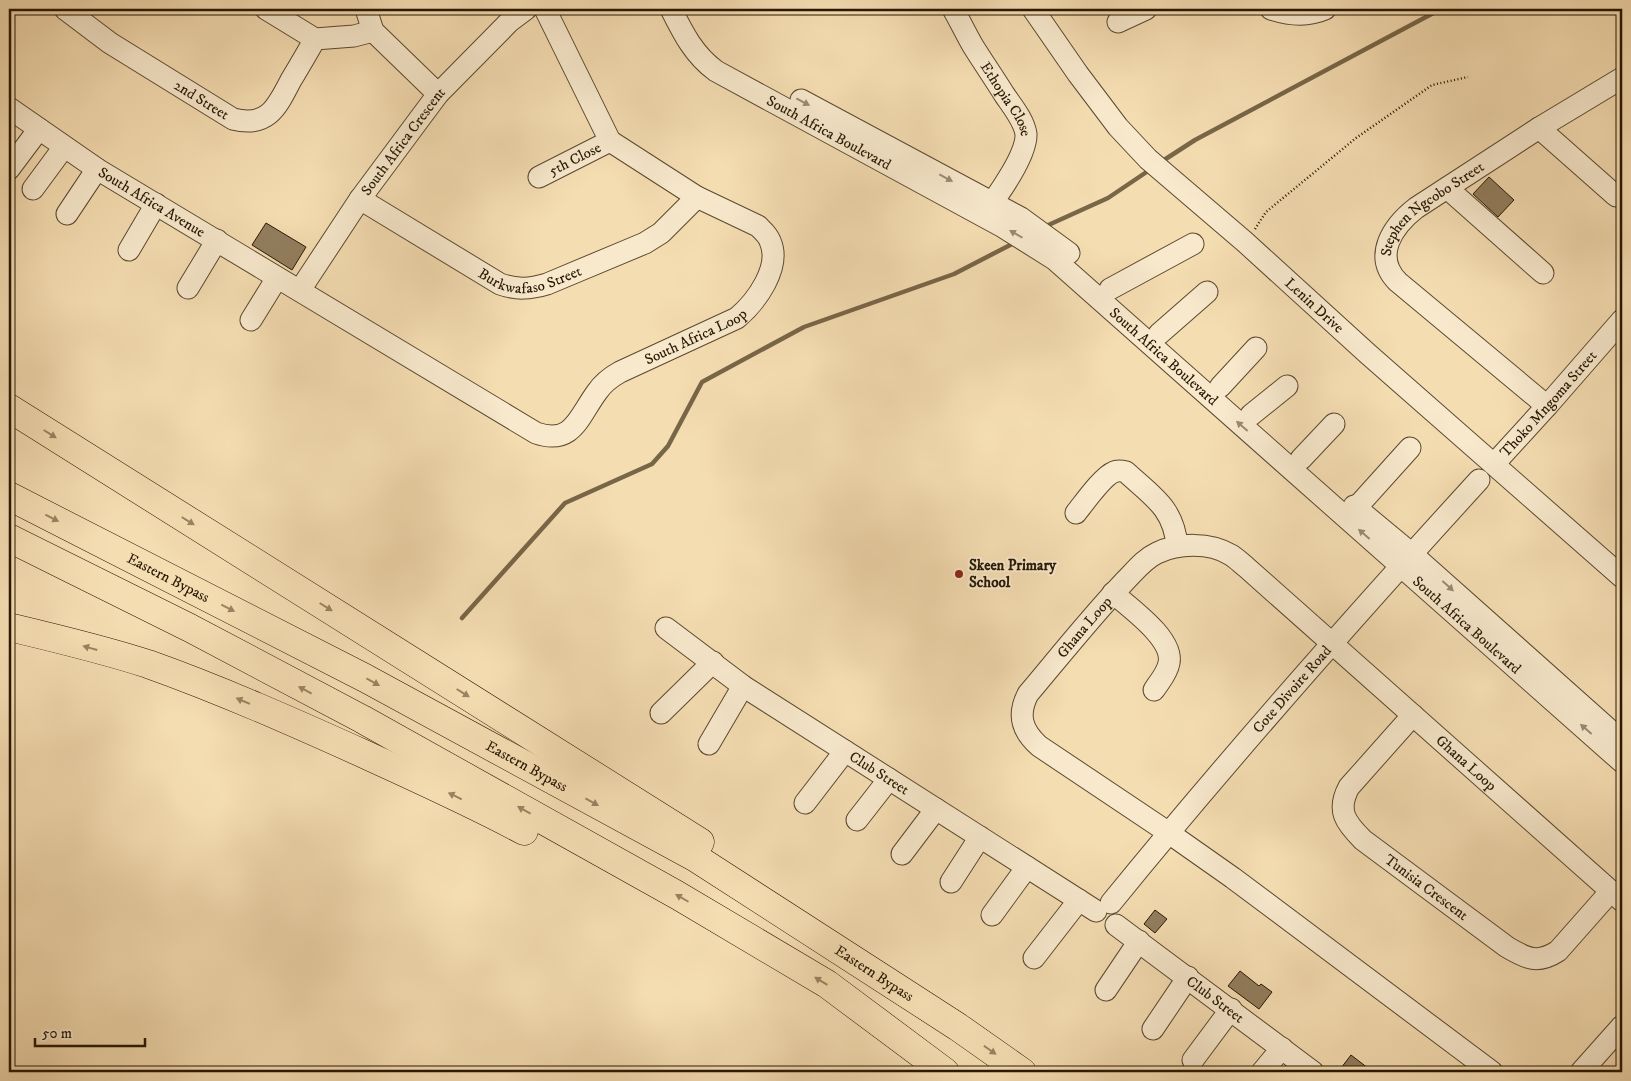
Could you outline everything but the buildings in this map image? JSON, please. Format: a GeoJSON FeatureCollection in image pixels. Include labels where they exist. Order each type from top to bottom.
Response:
{"type":"FeatureCollection","features":[{"type":"Feature","properties":{"kind":"highway"},"geometry":{"type":"LineString","coordinates":[[9,408],[811,911],[899,972],[958,1027]]}},
{"type":"Feature","properties":{"kind":"highway","name":"Eastern Bypass"},"geometry":{"type":"LineString","coordinates":[[9,496],[365,678],[696,858],[958,1027],[1022,1072]]}},
{"type":"Feature","properties":{"kind":"highway"},"geometry":{"type":"LineString","coordinates":[[9,538],[190,628],[353,715],[677,895],[827,984],[945,1072]]}},
{"type":"Feature","properties":{"kind":"highway"},"geometry":{"type":"LineString","coordinates":[[9,627],[64,640],[145,664],[207,686],[313,731],[492,814],[604,873],[938,1072]]}},
{"type":"Feature","properties":{"kind":"street","name":"2nd Street"},"geometry":{"type":"LineString","coordinates":[[65,9],[110,42],[233,119],[244,122],[262,119],[276,108],[315,39]]}},
{"type":"Feature","properties":{"kind":"street"},"geometry":{"type":"LineString","coordinates":[[266,9],[315,39],[354,36],[373,31]]}},
{"type":"Feature","properties":{"kind":"street"},"geometry":{"type":"LineString","coordinates":[[366,9],[373,31],[438,94]]}},
{"type":"Feature","properties":{"kind":"street","name":"South Africa Crescent"},"geometry":{"type":"LineString","coordinates":[[300,290],[360,199],[438,94],[510,21],[526,9]]}},
{"type":"Feature","properties":{"kind":"street"},"geometry":{"type":"LineString","coordinates":[[544,9],[610,141]]}},
{"type":"Feature","properties":{"kind":"street","name":"South Africa Boulevard"},"geometry":{"type":"LineString","coordinates":[[671,9],[694,50],[702,60],[716,71],[987,212],[1012,213],[1033,226],[1055,251],[1063,266],[1406,560],[1622,741]]}},
{"type":"Feature","properties":{"kind":"street","name":"South Africa Boulevard"},"geometry":{"type":"LineString","coordinates":[[686,9],[706,45],[721,57],[987,212],[1017,235],[1055,251],[1110,289],[1356,508],[1406,560],[1622,762]]}},
{"type":"Feature","properties":{"kind":"street","name":"Ethopia Close"},"geometry":{"type":"LineString","coordinates":[[953,9],[973,46],[1016,111],[1026,135],[1021,154],[987,212]]}},
{"type":"Feature","properties":{"kind":"street","name":"Lenin Drive"},"geometry":{"type":"LineString","coordinates":[[1033,9],[1112,120],[1148,159],[1245,242],[1375,360],[1622,577]]}},
{"type":"Feature","properties":{"kind":"street"},"geometry":{"type":"LineString","coordinates":[[1118,22],[1146,9]]}},
{"type":"Feature","properties":{"kind":"street"},"geometry":{"type":"LineString","coordinates":[[1271,9],[1294,15],[1325,9]]}},
{"type":"Feature","properties":{"kind":"street","name":"Stephen Ngcobo Street"},"geometry":{"type":"LineString","coordinates":[[1547,406],[1398,282],[1389,271],[1387,246],[1403,218],[1416,208],[1539,128],[1622,78]]}},
{"type":"Feature","properties":{"kind":"street","name":"South Africa Avenue"},"geometry":{"type":"LineString","coordinates":[[9,108],[38,130],[97,169],[300,290]]}},
{"type":"Feature","properties":{"kind":"street"},"geometry":{"type":"LineString","coordinates":[[1539,128],[1616,196]]}},
{"type":"Feature","properties":{"kind":"street"},"geometry":{"type":"LineString","coordinates":[[9,168],[38,130]]}},
{"type":"Feature","properties":{"kind":"street","name":"5th Close"},"geometry":{"type":"LineString","coordinates":[[539,177],[610,141]]}},
{"type":"Feature","properties":{"kind":"street","name":"South Africa Loop"},"geometry":{"type":"LineString","coordinates":[[300,290],[536,433],[556,436],[566,433],[574,426],[598,390],[608,379],[737,318],[748,309],[761,290],[772,267],[774,254],[766,233],[758,226],[697,197],[610,141]]}},
{"type":"Feature","properties":{"kind":"street"},"geometry":{"type":"LineString","coordinates":[[33,189],[64,147]]}},
{"type":"Feature","properties":{"kind":"street"},"geometry":{"type":"LineString","coordinates":[[67,214],[97,169]]}},
{"type":"Feature","properties":{"kind":"street"},"geometry":{"type":"LineString","coordinates":[[1446,188],[1543,273]]}},
{"type":"Feature","properties":{"kind":"street","name":"Burkwafaso Street"},"geometry":{"type":"LineString","coordinates":[[360,199],[500,284],[510,288],[522,289],[547,284],[645,243],[661,233],[697,197]]}},
{"type":"Feature","properties":{"kind":"street"},"geometry":{"type":"LineString","coordinates":[[128,250],[156,204]]}},
{"type":"Feature","properties":{"kind":"street"},"geometry":{"type":"LineString","coordinates":[[188,288],[217,240]]}},
{"type":"Feature","properties":{"kind":"street"},"geometry":{"type":"LineString","coordinates":[[1110,289],[1193,244]]}},
{"type":"Feature","properties":{"kind":"street"},"geometry":{"type":"LineString","coordinates":[[251,320],[277,278]]}},
{"type":"Feature","properties":{"kind":"street"},"geometry":{"type":"LineString","coordinates":[[1159,334],[1207,292]]}},
{"type":"Feature","properties":{"kind":"street","name":"Thoko Mngoma Street"},"geometry":{"type":"LineString","coordinates":[[1494,464],[1622,320]]}},
{"type":"Feature","properties":{"kind":"street"},"geometry":{"type":"LineString","coordinates":[[1220,387],[1256,348]]}},
{"type":"Feature","properties":{"kind":"street"},"geometry":{"type":"LineString","coordinates":[[1252,415],[1287,386]]}},
{"type":"Feature","properties":{"kind":"street"},"geometry":{"type":"LineString","coordinates":[[1301,459],[1334,424]]}},
{"type":"Feature","properties":{"kind":"street"},"geometry":{"type":"LineString","coordinates":[[1356,508],[1410,448]]}},
{"type":"Feature","properties":{"kind":"street"},"geometry":{"type":"LineString","coordinates":[[1076,513],[1110,474],[1117,471],[1126,472],[1166,510],[1174,526],[1177,546]]}},
{"type":"Feature","properties":{"kind":"street","name":"Cote Divoire Road"},"geometry":{"type":"LineString","coordinates":[[1034,958],[1095,905],[1169,832],[1332,643],[1479,480]]}},
{"type":"Feature","properties":{"kind":"street","name":"Ghana Loop"},"geometry":{"type":"LineString","coordinates":[[1492,1072],[1233,878],[1169,832],[1039,746],[1025,730],[1023,721],[1022,710],[1028,694],[1113,593],[1145,560],[1160,551],[1177,546],[1216,548],[1230,554],[1617,896]]}},
{"type":"Feature","properties":{"kind":"street"},"geometry":{"type":"LineString","coordinates":[[1113,593],[1158,633],[1166,643],[1169,652],[1169,663],[1167,670],[1154,690]]}},
{"type":"Feature","properties":{"kind":"street","name":"Club Street"},"geometry":{"type":"LineString","coordinates":[[666,628],[743,686],[1027,867],[1095,905],[1118,908],[1120,914],[1116,925],[1313,1072]]}},
{"type":"Feature","properties":{"kind":"street"},"geometry":{"type":"LineString","coordinates":[[661,713],[713,662]]}},
{"type":"Feature","properties":{"kind":"street"},"geometry":{"type":"LineString","coordinates":[[709,744],[743,686]]}},
{"type":"Feature","properties":{"kind":"street","name":"Tunisia Crescent"},"geometry":{"type":"LineString","coordinates":[[1413,715],[1349,787],[1345,794],[1342,809],[1345,819],[1363,840],[1507,947],[1531,959],[1548,958],[1558,951],[1617,896]]}},
{"type":"Feature","properties":{"kind":"street"},"geometry":{"type":"LineString","coordinates":[[805,803],[845,751]]}},
{"type":"Feature","properties":{"kind":"street"},"geometry":{"type":"LineString","coordinates":[[857,820],[889,779]]}},
{"type":"Feature","properties":{"kind":"street"},"geometry":{"type":"LineString","coordinates":[[902,854],[936,809]]}},
{"type":"Feature","properties":{"kind":"street"},"geometry":{"type":"LineString","coordinates":[[951,882],[980,837]]}},
{"type":"Feature","properties":{"kind":"street"},"geometry":{"type":"LineString","coordinates":[[992,915],[1027,867]]}},
{"type":"Feature","properties":{"kind":"street"},"geometry":{"type":"LineString","coordinates":[[1106,990],[1138,941]]}},
{"type":"Feature","properties":{"kind":"street"},"geometry":{"type":"LineString","coordinates":[[1153,1029],[1188,977]]}},
{"type":"Feature","properties":{"kind":"street"},"geometry":{"type":"LineString","coordinates":[[1193,1060],[1231,1009]]}},
{"type":"Feature","properties":{"kind":"street"},"geometry":{"type":"LineString","coordinates":[[1581,1072],[1622,1026]]}},
{"type":"Feature","properties":{"kind":"street"},"geometry":{"type":"LineString","coordinates":[[1262,1072],[1282,1048]]}},
{"type":"Feature","properties":{"kind":"path"},"geometry":{"type":"LineString","coordinates":[[1245,242],[1266,212],[1356,138],[1432,85],[1468,77]]}},
{"type":"Feature","properties":{"kind":"waterway"},"geometry":{"type":"LineString","coordinates":[[1161,162],[1195,140],[1441,9]]}},
{"type":"Feature","properties":{"kind":"waterway"},"geometry":{"type":"LineString","coordinates":[[1044,227],[1108,198],[1151,169]]}},
{"type":"Feature","properties":{"kind":"waterway"},"geometry":{"type":"LineString","coordinates":[[462,618],[565,503],[652,464],[668,446],[702,382],[804,327],[954,274],[1014,243]]}},
{"type":"Feature","properties":{"kind":"place","name":"Skeen Primary School"},"geometry":{"type":"Point","coordinates":[959,574]}}]}
